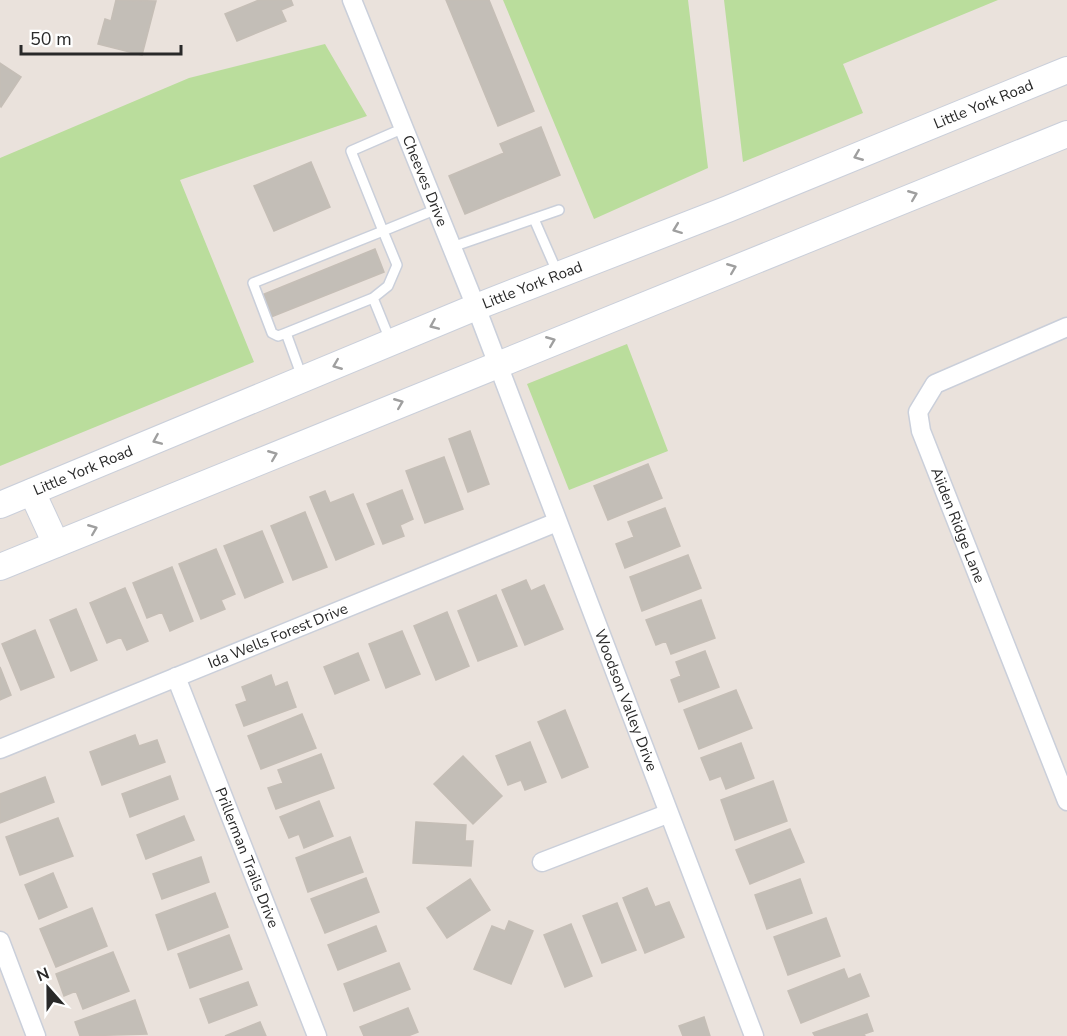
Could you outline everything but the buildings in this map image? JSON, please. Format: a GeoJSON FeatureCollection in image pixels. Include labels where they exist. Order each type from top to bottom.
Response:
{"type":"FeatureCollection","features":[{"type":"Feature","properties":{"kind":"main road","name":"Little York Road"},"geometry":{"type":"LineString","coordinates":[[0,505],[476,307],[728,209],[1067,70]]}},
{"type":"Feature","properties":{"kind":"main road"},"geometry":{"type":"LineString","coordinates":[[0,567],[497,363],[1067,134]]}},
{"type":"Feature","properties":{"kind":"main road"},"geometry":{"type":"LineString","coordinates":[[32,492],[56,544]]}},
{"type":"Feature","properties":{"kind":"street","name":"Cheeves Drive"},"geometry":{"type":"LineString","coordinates":[[352,0],[497,363]]}},
{"type":"Feature","properties":{"kind":"street","name":"Aiiden Ridge Lane"},"geometry":{"type":"LineString","coordinates":[[1067,327],[935,384],[918,412],[921,431],[1067,801]]}},
{"type":"Feature","properties":{"kind":"street","name":"Woodson Valley Drive"},"geometry":{"type":"LineString","coordinates":[[497,363],[667,814],[754,1036]]}},
{"type":"Feature","properties":{"kind":"street","name":"Ida Wells Forest Drive"},"geometry":{"type":"LineString","coordinates":[[0,749],[557,522]]}},
{"type":"Feature","properties":{"kind":"street","name":"Prillerman Trails Drive"},"geometry":{"type":"LineString","coordinates":[[176,677],[317,1036]]}},
{"type":"Feature","properties":{"kind":"street"},"geometry":{"type":"LineString","coordinates":[[542,862],[667,814]]}},
{"type":"Feature","properties":{"kind":"street"},"geometry":{"type":"LineString","coordinates":[[0,941],[36,1036]]}},
{"type":"Feature","properties":{"kind":"lane"},"geometry":{"type":"LineString","coordinates":[[404,128],[351,150],[383,231],[397,266],[388,286],[373,297],[286,333],[278,336],[272,333],[253,283],[383,231],[437,209]]}},
{"type":"Feature","properties":{"kind":"lane"},"geometry":{"type":"LineString","coordinates":[[452,247],[559,210]]}},
{"type":"Feature","properties":{"kind":"lane"},"geometry":{"type":"LineString","coordinates":[[534,219],[558,275]]}},
{"type":"Feature","properties":{"kind":"lane"},"geometry":{"type":"LineString","coordinates":[[373,297],[391,342]]}},
{"type":"Feature","properties":{"kind":"lane"},"geometry":{"type":"LineString","coordinates":[[286,333],[303,379]]}},
{"type":"Feature","properties":{"kind":"green space"},"geometry":{"type":"Polygon","coordinates":[[[503,0],[688,0],[708,168],[594,219],[503,0]]]}},
{"type":"Feature","properties":{"kind":"green space"},"geometry":{"type":"Polygon","coordinates":[[[724,0],[998,0],[843,64],[863,113],[743,162],[724,0]]]}},
{"type":"Feature","properties":{"kind":"green space"},"geometry":{"type":"Polygon","coordinates":[[[325,44],[367,116],[180,180],[254,362],[0,466],[0,158],[189,78],[325,44]]]}},
{"type":"Feature","properties":{"kind":"green space"},"geometry":{"type":"Polygon","coordinates":[[[627,344],[668,451],[569,490],[527,384],[627,344]]]}}]}
